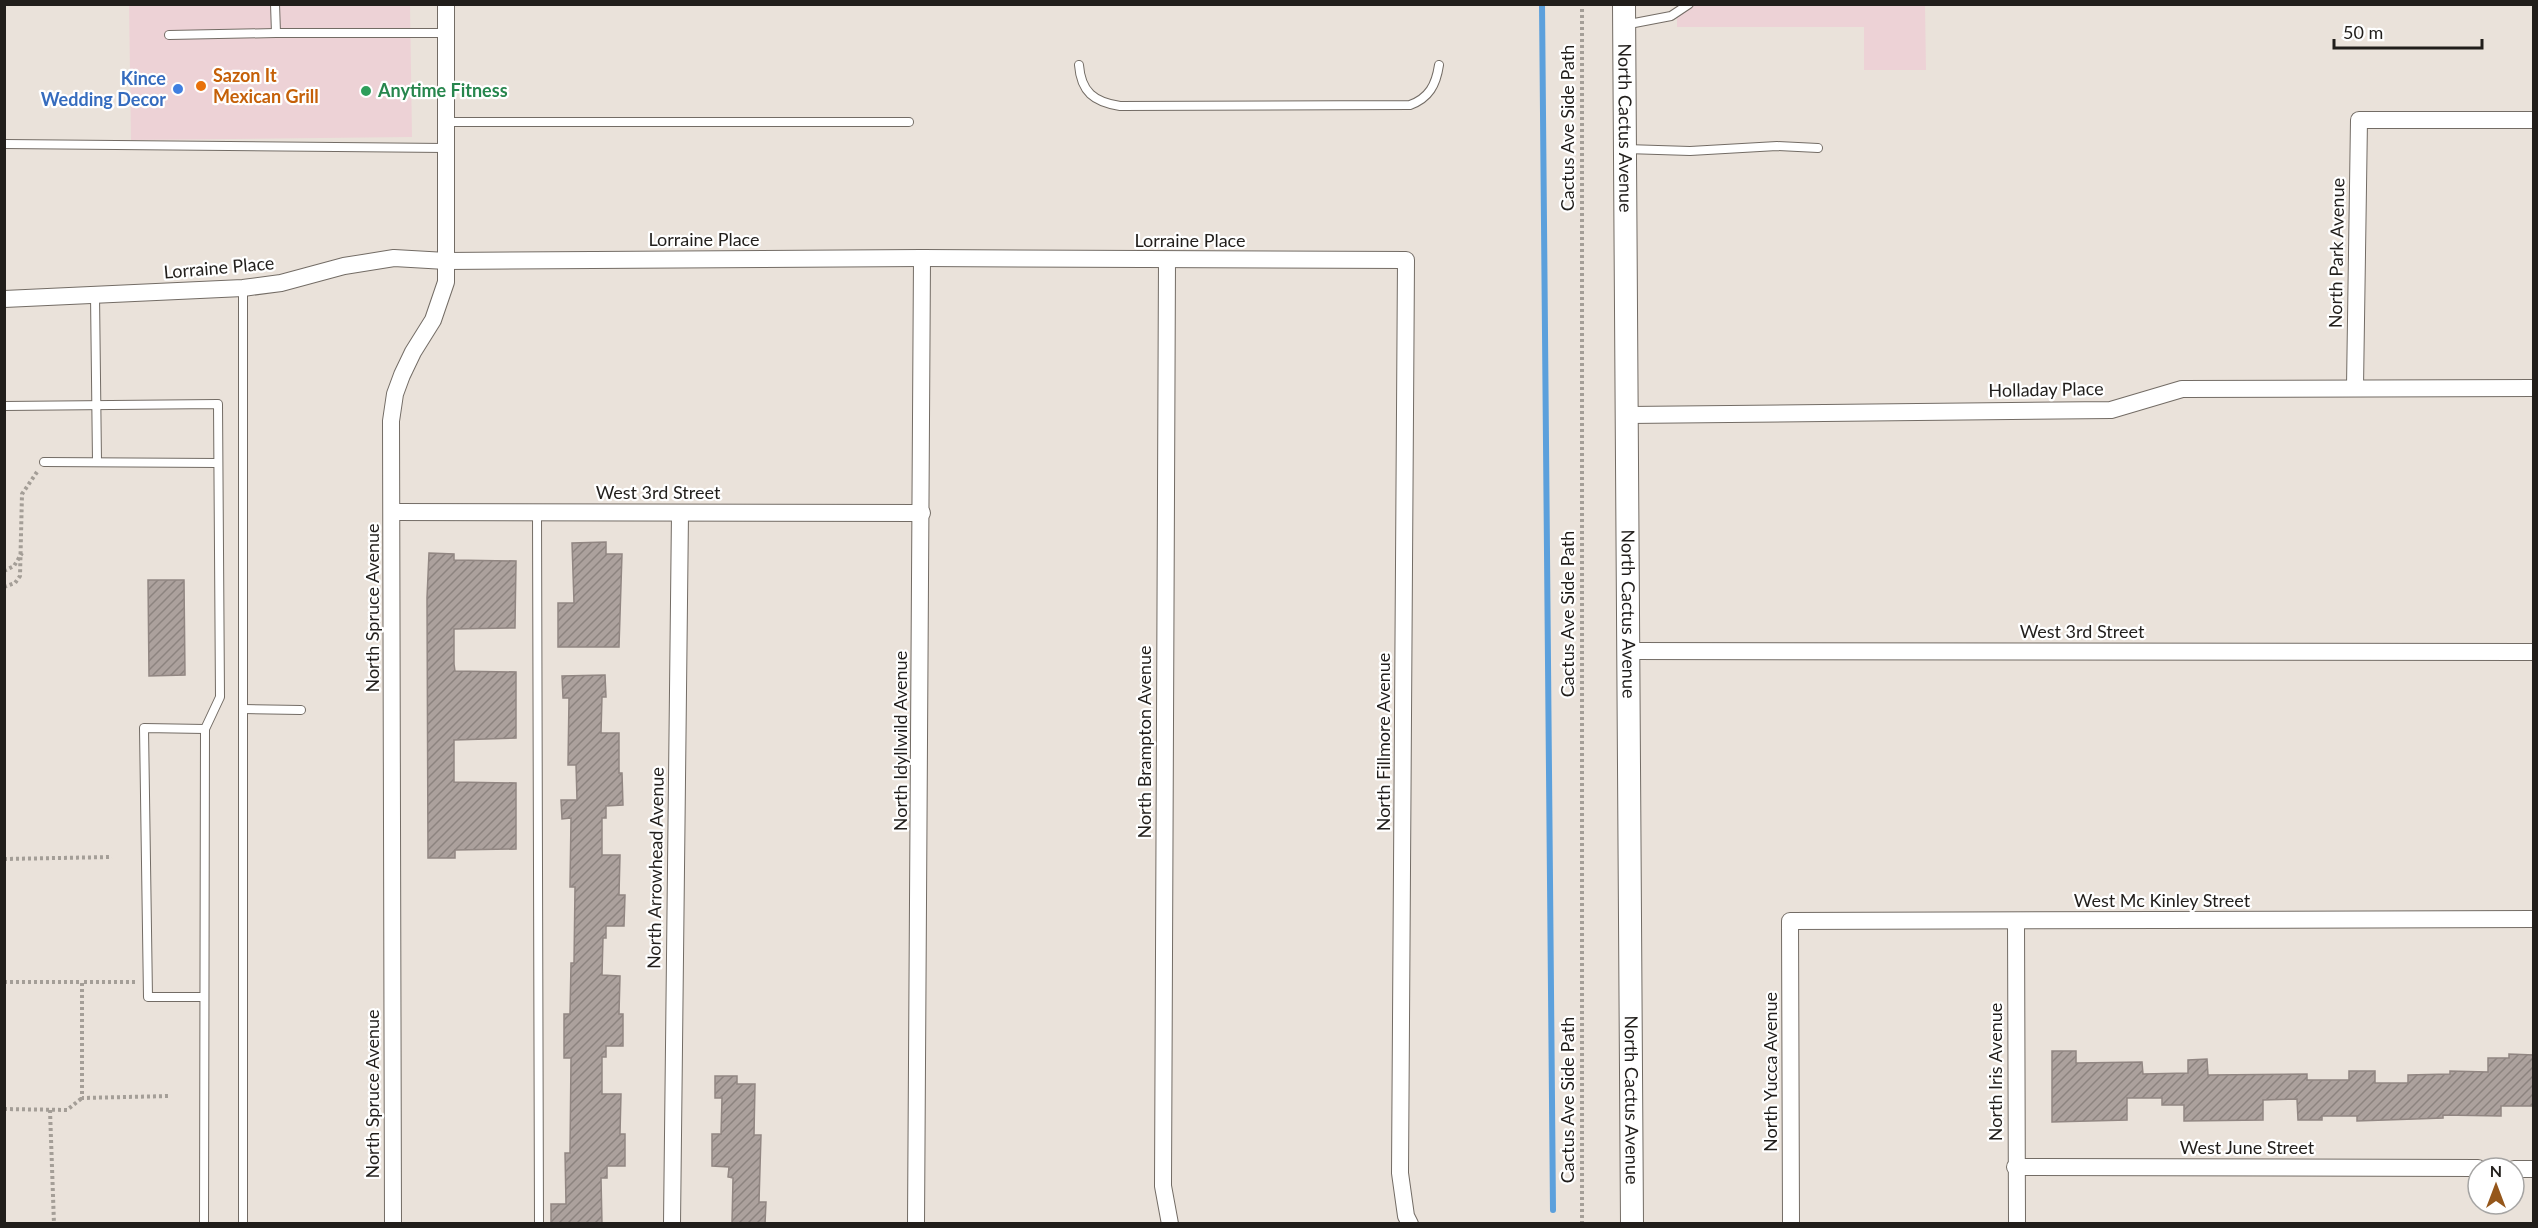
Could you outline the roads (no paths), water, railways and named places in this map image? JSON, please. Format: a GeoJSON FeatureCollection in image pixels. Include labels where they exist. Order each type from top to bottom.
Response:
{"type":"FeatureCollection","features":[{"type":"Feature","properties":{"kind":"main road","name":"North Cactus Avenue"},"geometry":{"type":"LineString","coordinates":[[1624,15],[1632,1224]]}},
{"type":"Feature","properties":{"kind":"street","name":"North Spruce Avenue"},"geometry":{"type":"LineString","coordinates":[[393,1224],[391,421],[395,394],[413,352],[433,320],[446,282],[446,4]]}},
{"type":"Feature","properties":{"kind":"street","name":"North Park Avenue"},"geometry":{"type":"LineString","coordinates":[[2355,387],[2359,120],[2534,120]]}},
{"type":"Feature","properties":{"kind":"street","name":"Lorraine Place"},"geometry":{"type":"LineString","coordinates":[[4,299],[243,288],[281,283],[344,266],[394,258],[446,261],[922,258],[1407,260]]}},
{"type":"Feature","properties":{"kind":"street","name":"North Idyllwild Avenue"},"geometry":{"type":"LineString","coordinates":[[916,1224],[922,258]]}},
{"type":"Feature","properties":{"kind":"street","name":"North Brampton Avenue"},"geometry":{"type":"LineString","coordinates":[[1167,260],[1163,1186],[1170,1224]]}},
{"type":"Feature","properties":{"kind":"street","name":"North Fillmore Avenue"},"geometry":{"type":"LineString","coordinates":[[1407,260],[1400,1173],[1410,1224]]}},
{"type":"Feature","properties":{"kind":"street","name":"Holladay Place"},"geometry":{"type":"LineString","coordinates":[[1628,415],[2111,410],[2182,389],[2534,388]]}},
{"type":"Feature","properties":{"kind":"street","name":"West 3rd Street"},"geometry":{"type":"LineString","coordinates":[[393,512],[922,513]]}},
{"type":"Feature","properties":{"kind":"street","name":"North Arrowhead Avenue"},"geometry":{"type":"LineString","coordinates":[[672,1224],[680,513]]}},
{"type":"Feature","properties":{"kind":"street","name":"West 3rd Street"},"geometry":{"type":"LineString","coordinates":[[1630,651],[2534,652]]}},
{"type":"Feature","properties":{"kind":"street","name":"West Mc Kinley Street"},"geometry":{"type":"LineString","coordinates":[[1790,921],[2534,919]]}},
{"type":"Feature","properties":{"kind":"street","name":"North Yucca Avenue"},"geometry":{"type":"LineString","coordinates":[[1790,921],[1791,1224]]}},
{"type":"Feature","properties":{"kind":"street","name":"North Iris Avenue"},"geometry":{"type":"LineString","coordinates":[[2016,921],[2015,1167],[2017,1224]]}},
{"type":"Feature","properties":{"kind":"street","name":"West June Street"},"geometry":{"type":"LineString","coordinates":[[2015,1167],[2466,1168]]}},
{"type":"Feature","properties":{"kind":"lane"},"geometry":{"type":"LineString","coordinates":[[275,4],[276,33]]}},
{"type":"Feature","properties":{"kind":"lane"},"geometry":{"type":"LineString","coordinates":[[1624,15],[1671,16],[1689,4]]}},
{"type":"Feature","properties":{"kind":"lane"},"geometry":{"type":"LineString","coordinates":[[169,35],[446,33]]}},
{"type":"Feature","properties":{"kind":"lane"},"geometry":{"type":"LineString","coordinates":[[1079,65],[1080,80],[1094,98],[1107,104],[1132,106],[1410,105],[1422,100],[1430,92],[1437,79],[1438,65]]}},
{"type":"Feature","properties":{"kind":"lane"},"geometry":{"type":"LineString","coordinates":[[446,122],[909,122]]}},
{"type":"Feature","properties":{"kind":"lane"},"geometry":{"type":"LineString","coordinates":[[4,144],[446,148]]}},
{"type":"Feature","properties":{"kind":"lane"},"geometry":{"type":"LineString","coordinates":[[1626,150],[1690,151],[1777,146],[1818,148]]}},
{"type":"Feature","properties":{"kind":"lane"},"geometry":{"type":"LineString","coordinates":[[243,288],[243,1224]]}},
{"type":"Feature","properties":{"kind":"lane"},"geometry":{"type":"LineString","coordinates":[[95,295],[97,462]]}},
{"type":"Feature","properties":{"kind":"lane"},"geometry":{"type":"LineString","coordinates":[[4,406],[218,404],[220,697],[205,729],[204,1224]]}},
{"type":"Feature","properties":{"kind":"lane"},"geometry":{"type":"LineString","coordinates":[[44,462],[218,463]]}},
{"type":"Feature","properties":{"kind":"lane"},"geometry":{"type":"LineString","coordinates":[[537,513],[539,1224]]}},
{"type":"Feature","properties":{"kind":"lane"},"geometry":{"type":"LineString","coordinates":[[244,709],[301,710]]}},
{"type":"Feature","properties":{"kind":"lane"},"geometry":{"type":"LineString","coordinates":[[204,997],[148,997],[144,728],[205,729]]}},
{"type":"Feature","properties":{"kind":"waterway"},"geometry":{"type":"LineString","coordinates":[[1542,4],[1553,1210]]}},
{"type":"Feature","properties":{"kind":"place","name":"Sazon It Mexican Grill"},"geometry":{"type":"Point","coordinates":[201,86]}},
{"type":"Feature","properties":{"kind":"place","name":"Kince Wedding Decor"},"geometry":{"type":"Point","coordinates":[178,89]}},
{"type":"Feature","properties":{"kind":"place","name":"Anytime Fitness"},"geometry":{"type":"Point","coordinates":[366,91]}}]}
